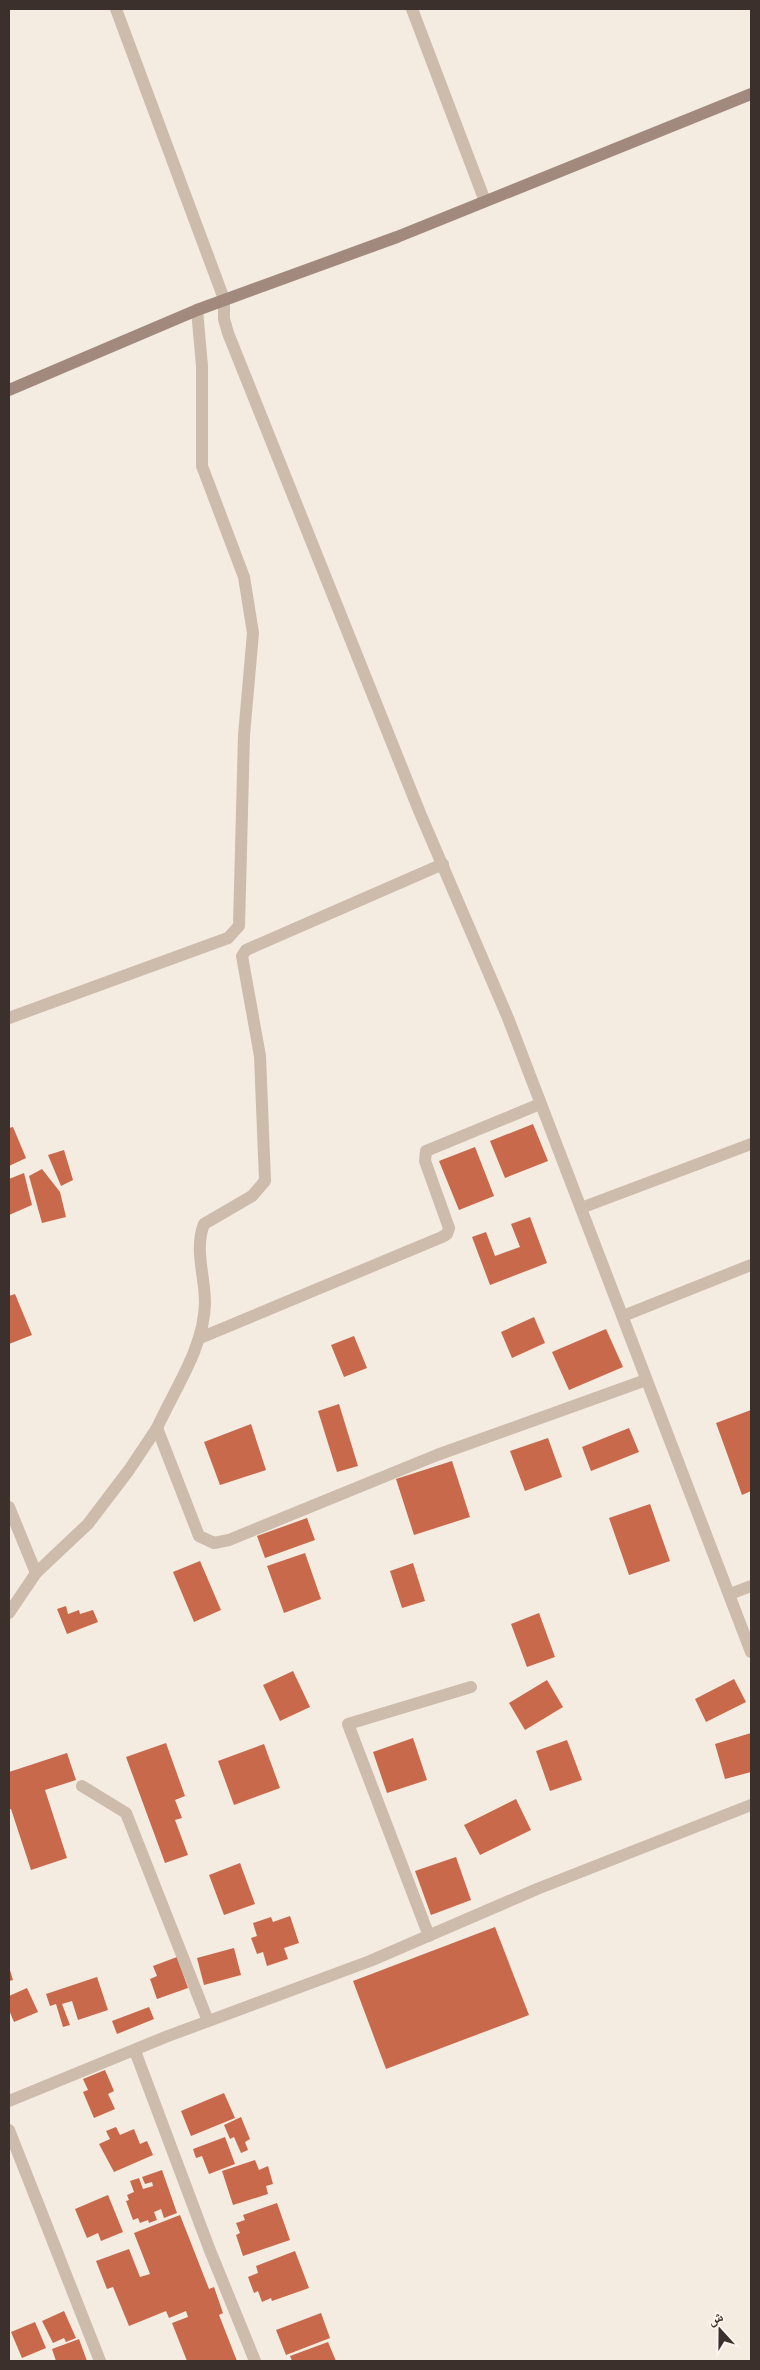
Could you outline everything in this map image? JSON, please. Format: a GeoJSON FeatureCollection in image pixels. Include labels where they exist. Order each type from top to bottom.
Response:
{"type":"FeatureCollection","features":[{"type":"Feature","properties":{"kind":"main road"},"geometry":{"type":"LineString","coordinates":[[9,390],[198,310],[397,238],[751,94]]}},
{"type":"Feature","properties":{"kind":"street"},"geometry":{"type":"LineString","coordinates":[[116,9],[224,300],[224,318],[228,333],[420,812],[508,1018],[751,1652]]}},
{"type":"Feature","properties":{"kind":"street"},"geometry":{"type":"LineString","coordinates":[[412,9],[485,201]]}},
{"type":"Feature","properties":{"kind":"street"},"geometry":{"type":"LineString","coordinates":[[9,1018],[228,938],[239,926],[244,735],[253,633],[244,577],[202,466],[202,366],[198,310]]}},
{"type":"Feature","properties":{"kind":"street"},"geometry":{"type":"LineString","coordinates":[[9,1612],[36,1573],[88,1524],[129,1470],[157,1428],[200,1338],[205,1304],[199,1237],[204,1224],[252,1196],[265,1181],[260,1056],[242,956],[246,950],[443,864]]}},
{"type":"Feature","properties":{"kind":"street"},"geometry":{"type":"LineString","coordinates":[[200,1338],[447,1234],[448,1228],[425,1161],[426,1151],[540,1104]]}},
{"type":"Feature","properties":{"kind":"street"},"geometry":{"type":"LineString","coordinates":[[581,1208],[751,1144]]}},
{"type":"Feature","properties":{"kind":"street"},"geometry":{"type":"LineString","coordinates":[[623,1316],[751,1265]]}},
{"type":"Feature","properties":{"kind":"street"},"geometry":{"type":"LineString","coordinates":[[157,1428],[199,1536],[214,1543],[229,1540],[437,1455],[646,1380]]}},
{"type":"Feature","properties":{"kind":"street"},"geometry":{"type":"LineString","coordinates":[[9,1507],[36,1573]]}},
{"type":"Feature","properties":{"kind":"street"},"geometry":{"type":"LineString","coordinates":[[730,1594],[751,1586]]}},
{"type":"Feature","properties":{"kind":"street"},"geometry":{"type":"LineString","coordinates":[[429,1936],[348,1724],[471,1687]]}},
{"type":"Feature","properties":{"kind":"street"},"geometry":{"type":"LineString","coordinates":[[82,1786],[126,1813],[208,2021]]}},
{"type":"Feature","properties":{"kind":"street"},"geometry":{"type":"LineString","coordinates":[[9,2100],[208,2021],[370,1961],[537,1889],[751,1805]]}},
{"type":"Feature","properties":{"kind":"street"},"geometry":{"type":"LineString","coordinates":[[135,2051],[209,2248],[255,2361]]}},
{"type":"Feature","properties":{"kind":"street"},"geometry":{"type":"LineString","coordinates":[[9,2130],[100,2361]]}},
{"type":"Feature","properties":{"kind":"building"},"geometry":{"type":"Polygon","coordinates":[[[533,1124],[548,1161],[505,1178],[490,1141],[533,1124]]]}},
{"type":"Feature","properties":{"kind":"building"},"geometry":{"type":"Polygon","coordinates":[[[13,1127],[26,1158],[9,1166],[9,1128],[13,1127]]]}},
{"type":"Feature","properties":{"kind":"building"},"geometry":{"type":"Polygon","coordinates":[[[475,1147],[494,1196],[459,1210],[439,1161],[475,1147]]]}},
{"type":"Feature","properties":{"kind":"building"},"geometry":{"type":"Polygon","coordinates":[[[64,1150],[73,1180],[61,1186],[48,1155],[64,1150]]]}},
{"type":"Feature","properties":{"kind":"building"},"geometry":{"type":"Polygon","coordinates":[[[42,1169],[60,1192],[66,1217],[42,1223],[29,1176],[42,1169]]]}},
{"type":"Feature","properties":{"kind":"building"},"geometry":{"type":"Polygon","coordinates":[[[24,1173],[32,1205],[9,1215],[9,1179],[24,1173]]]}},
{"type":"Feature","properties":{"kind":"building"},"geometry":{"type":"Polygon","coordinates":[[[530,1217],[547,1263],[490,1285],[472,1237],[486,1232],[495,1256],[520,1247],[511,1224],[530,1217]]]}},
{"type":"Feature","properties":{"kind":"building"},"geometry":{"type":"Polygon","coordinates":[[[15,1294],[32,1335],[9,1344],[9,1296],[15,1294]]]}},
{"type":"Feature","properties":{"kind":"building"},"geometry":{"type":"Polygon","coordinates":[[[534,1317],[545,1343],[512,1358],[501,1332],[534,1317]]]}},
{"type":"Feature","properties":{"kind":"building"},"geometry":{"type":"Polygon","coordinates":[[[606,1329],[623,1367],[569,1390],[552,1352],[606,1329]]]}},
{"type":"Feature","properties":{"kind":"building"},"geometry":{"type":"Polygon","coordinates":[[[354,1336],[367,1368],[344,1377],[331,1345],[354,1336]]]}},
{"type":"Feature","properties":{"kind":"building"},"geometry":{"type":"Polygon","coordinates":[[[339,1404],[358,1466],[337,1472],[318,1411],[339,1404]]]}},
{"type":"Feature","properties":{"kind":"building"},"geometry":{"type":"Polygon","coordinates":[[[751,1410],[751,1491],[742,1495],[716,1423],[751,1410]]]}},
{"type":"Feature","properties":{"kind":"building"},"geometry":{"type":"Polygon","coordinates":[[[251,1424],[266,1470],[220,1485],[204,1442],[251,1424]]]}},
{"type":"Feature","properties":{"kind":"building"},"geometry":{"type":"Polygon","coordinates":[[[629,1428],[639,1452],[591,1471],[582,1447],[629,1428]]]}},
{"type":"Feature","properties":{"kind":"building"},"geometry":{"type":"Polygon","coordinates":[[[548,1438],[562,1477],[525,1491],[510,1451],[548,1438]]]}},
{"type":"Feature","properties":{"kind":"building"},"geometry":{"type":"Polygon","coordinates":[[[452,1461],[470,1517],[414,1535],[396,1479],[452,1461]]]}},
{"type":"Feature","properties":{"kind":"building"},"geometry":{"type":"Polygon","coordinates":[[[650,1504],[670,1561],[629,1575],[609,1518],[650,1504]]]}},
{"type":"Feature","properties":{"kind":"building"},"geometry":{"type":"Polygon","coordinates":[[[307,1518],[315,1540],[265,1558],[257,1536],[307,1518]]]}},
{"type":"Feature","properties":{"kind":"building"},"geometry":{"type":"Polygon","coordinates":[[[305,1553],[321,1599],[284,1613],[267,1566],[305,1553]]]}},
{"type":"Feature","properties":{"kind":"building"},"geometry":{"type":"Polygon","coordinates":[[[200,1561],[221,1610],[194,1622],[173,1572],[200,1561]]]}},
{"type":"Feature","properties":{"kind":"building"},"geometry":{"type":"Polygon","coordinates":[[[413,1563],[425,1601],[402,1608],[390,1571],[413,1563]]]}},
{"type":"Feature","properties":{"kind":"building"},"geometry":{"type":"Polygon","coordinates":[[[66,1606],[68,1614],[79,1610],[80,1614],[93,1610],[98,1622],[67,1634],[57,1609],[66,1606]]]}},
{"type":"Feature","properties":{"kind":"building"},"geometry":{"type":"Polygon","coordinates":[[[539,1613],[555,1657],[527,1667],[511,1624],[539,1613]]]}},
{"type":"Feature","properties":{"kind":"building"},"geometry":{"type":"Polygon","coordinates":[[[293,1671],[310,1707],[280,1721],[263,1685],[293,1671]]]}},
{"type":"Feature","properties":{"kind":"building"},"geometry":{"type":"Polygon","coordinates":[[[734,1679],[746,1702],[706,1722],[695,1699],[734,1679]]]}},
{"type":"Feature","properties":{"kind":"building"},"geometry":{"type":"Polygon","coordinates":[[[547,1680],[563,1707],[525,1730],[509,1703],[547,1680]]]}},
{"type":"Feature","properties":{"kind":"building"},"geometry":{"type":"Polygon","coordinates":[[[751,1733],[751,1772],[725,1779],[715,1744],[751,1733]]]}},
{"type":"Feature","properties":{"kind":"building"},"geometry":{"type":"Polygon","coordinates":[[[413,1738],[427,1780],[387,1793],[373,1752],[413,1738]]]}},
{"type":"Feature","properties":{"kind":"building"},"geometry":{"type":"Polygon","coordinates":[[[567,1740],[582,1780],[550,1791],[536,1751],[567,1740]]]}},
{"type":"Feature","properties":{"kind":"building"},"geometry":{"type":"Polygon","coordinates":[[[166,1743],[185,1796],[175,1800],[182,1818],[175,1820],[188,1855],[165,1863],[126,1757],[166,1743]]]}},
{"type":"Feature","properties":{"kind":"building"},"geometry":{"type":"Polygon","coordinates":[[[264,1744],[280,1788],[234,1805],[218,1761],[264,1744]]]}},
{"type":"Feature","properties":{"kind":"building"},"geometry":{"type":"Polygon","coordinates":[[[67,1753],[76,1780],[45,1790],[67,1858],[31,1870],[11,1809],[9,1809],[9,1772],[67,1753]]]}},
{"type":"Feature","properties":{"kind":"building"},"geometry":{"type":"Polygon","coordinates":[[[516,1799],[531,1830],[480,1855],[464,1825],[516,1799]]]}},
{"type":"Feature","properties":{"kind":"building"},"geometry":{"type":"Polygon","coordinates":[[[456,1857],[471,1900],[431,1915],[415,1871],[456,1857]]]}},
{"type":"Feature","properties":{"kind":"building"},"geometry":{"type":"Polygon","coordinates":[[[240,1863],[255,1904],[224,1915],[209,1875],[240,1863]]]}},
{"type":"Feature","properties":{"kind":"building"},"geometry":{"type":"Polygon","coordinates":[[[290,1916],[299,1943],[284,1948],[288,1959],[267,1966],[263,1952],[257,1954],[251,1938],[257,1936],[253,1923],[271,1917],[273,1922],[290,1916]]]}},
{"type":"Feature","properties":{"kind":"building"},"geometry":{"type":"Polygon","coordinates":[[[495,1927],[529,2015],[386,2069],[353,1981],[495,1927]]]}},
{"type":"Feature","properties":{"kind":"building"},"geometry":{"type":"Polygon","coordinates":[[[234,1948],[241,1975],[204,1985],[197,1958],[234,1948]]]}},
{"type":"Feature","properties":{"kind":"building"},"geometry":{"type":"Polygon","coordinates":[[[177,1957],[188,1988],[157,1999],[150,1979],[157,1976],[153,1966],[177,1957]]]}},
{"type":"Feature","properties":{"kind":"building"},"geometry":{"type":"Polygon","coordinates":[[[9,1967],[13,1980],[9,1981],[9,1967]]]}},
{"type":"Feature","properties":{"kind":"building"},"geometry":{"type":"Polygon","coordinates":[[[97,1977],[108,2010],[78,2020],[72,2001],[62,2004],[70,2025],[63,2027],[56,2004],[50,2006],[46,1994],[97,1977]]]}},
{"type":"Feature","properties":{"kind":"building"},"geometry":{"type":"Polygon","coordinates":[[[27,1988],[38,2012],[14,2022],[9,2010],[9,1996],[27,1988]]]}},
{"type":"Feature","properties":{"kind":"building"},"geometry":{"type":"Polygon","coordinates":[[[149,2007],[154,2019],[117,2034],[112,2021],[149,2007]]]}},
{"type":"Feature","properties":{"kind":"building"},"geometry":{"type":"Polygon","coordinates":[[[105,2070],[114,2091],[108,2094],[115,2109],[94,2118],[83,2092],[88,2090],[83,2079],[105,2070]]]}},
{"type":"Feature","properties":{"kind":"building"},"geometry":{"type":"Polygon","coordinates":[[[224,2093],[235,2118],[191,2136],[181,2111],[224,2093]]]}},
{"type":"Feature","properties":{"kind":"building"},"geometry":{"type":"Polygon","coordinates":[[[241,2117],[250,2139],[245,2142],[248,2150],[241,2153],[234,2137],[230,2139],[224,2125],[241,2117]]]}},
{"type":"Feature","properties":{"kind":"building"},"geometry":{"type":"Polygon","coordinates":[[[116,2127],[120,2135],[134,2129],[140,2144],[147,2141],[153,2155],[114,2172],[99,2144],[110,2139],[106,2131],[116,2127]]]}},
{"type":"Feature","properties":{"kind":"building"},"geometry":{"type":"Polygon","coordinates":[[[225,2137],[235,2164],[209,2174],[202,2156],[196,2158],[193,2149],[225,2137]]]}},
{"type":"Feature","properties":{"kind":"building"},"geometry":{"type":"Polygon","coordinates":[[[255,2160],[259,2170],[268,2166],[273,2184],[266,2186],[268,2194],[233,2205],[222,2171],[255,2160]]]}},
{"type":"Feature","properties":{"kind":"building"},"geometry":{"type":"Polygon","coordinates":[[[162,2170],[177,2213],[164,2218],[161,2209],[154,2212],[157,2220],[149,2223],[148,2220],[140,2223],[138,2218],[133,2220],[126,2201],[129,2200],[127,2195],[134,2192],[130,2181],[139,2178],[143,2189],[153,2186],[152,2182],[145,2184],[142,2177],[162,2170]]]}},
{"type":"Feature","properties":{"kind":"building"},"geometry":{"type":"Polygon","coordinates":[[[108,2195],[123,2232],[101,2241],[98,2233],[87,2238],[75,2209],[108,2195]]]}},
{"type":"Feature","properties":{"kind":"building"},"geometry":{"type":"Polygon","coordinates":[[[277,2203],[290,2240],[243,2256],[236,2235],[240,2233],[236,2223],[245,2220],[243,2215],[277,2203]]]}},
{"type":"Feature","properties":{"kind":"building"},"geometry":{"type":"Polygon","coordinates":[[[180,2215],[209,2289],[214,2287],[223,2313],[219,2315],[237,2361],[187,2361],[172,2323],[188,2317],[186,2311],[169,2318],[166,2311],[129,2326],[113,2287],[107,2289],[96,2261],[129,2249],[140,2277],[150,2274],[134,2233],[180,2215]]]}},
{"type":"Feature","properties":{"kind":"building"},"geometry":{"type":"Polygon","coordinates":[[[295,2251],[309,2288],[272,2301],[271,2298],[262,2302],[258,2291],[254,2293],[248,2277],[258,2273],[256,2266],[295,2251]]]}},
{"type":"Feature","properties":{"kind":"building"},"geometry":{"type":"Polygon","coordinates":[[[64,2311],[76,2338],[66,2342],[64,2338],[53,2343],[42,2321],[64,2311]]]}},
{"type":"Feature","properties":{"kind":"building"},"geometry":{"type":"Polygon","coordinates":[[[321,2313],[330,2338],[286,2355],[276,2330],[321,2313]]]}},
{"type":"Feature","properties":{"kind":"building"},"geometry":{"type":"Polygon","coordinates":[[[35,2322],[46,2348],[22,2358],[11,2332],[35,2322]]]}},
{"type":"Feature","properties":{"kind":"building"},"geometry":{"type":"Polygon","coordinates":[[[79,2339],[87,2361],[56,2361],[52,2349],[79,2339]]]}},
{"type":"Feature","properties":{"kind":"building"},"geometry":{"type":"Polygon","coordinates":[[[328,2342],[336,2361],[292,2361],[290,2356],[328,2342]]]}}]}
